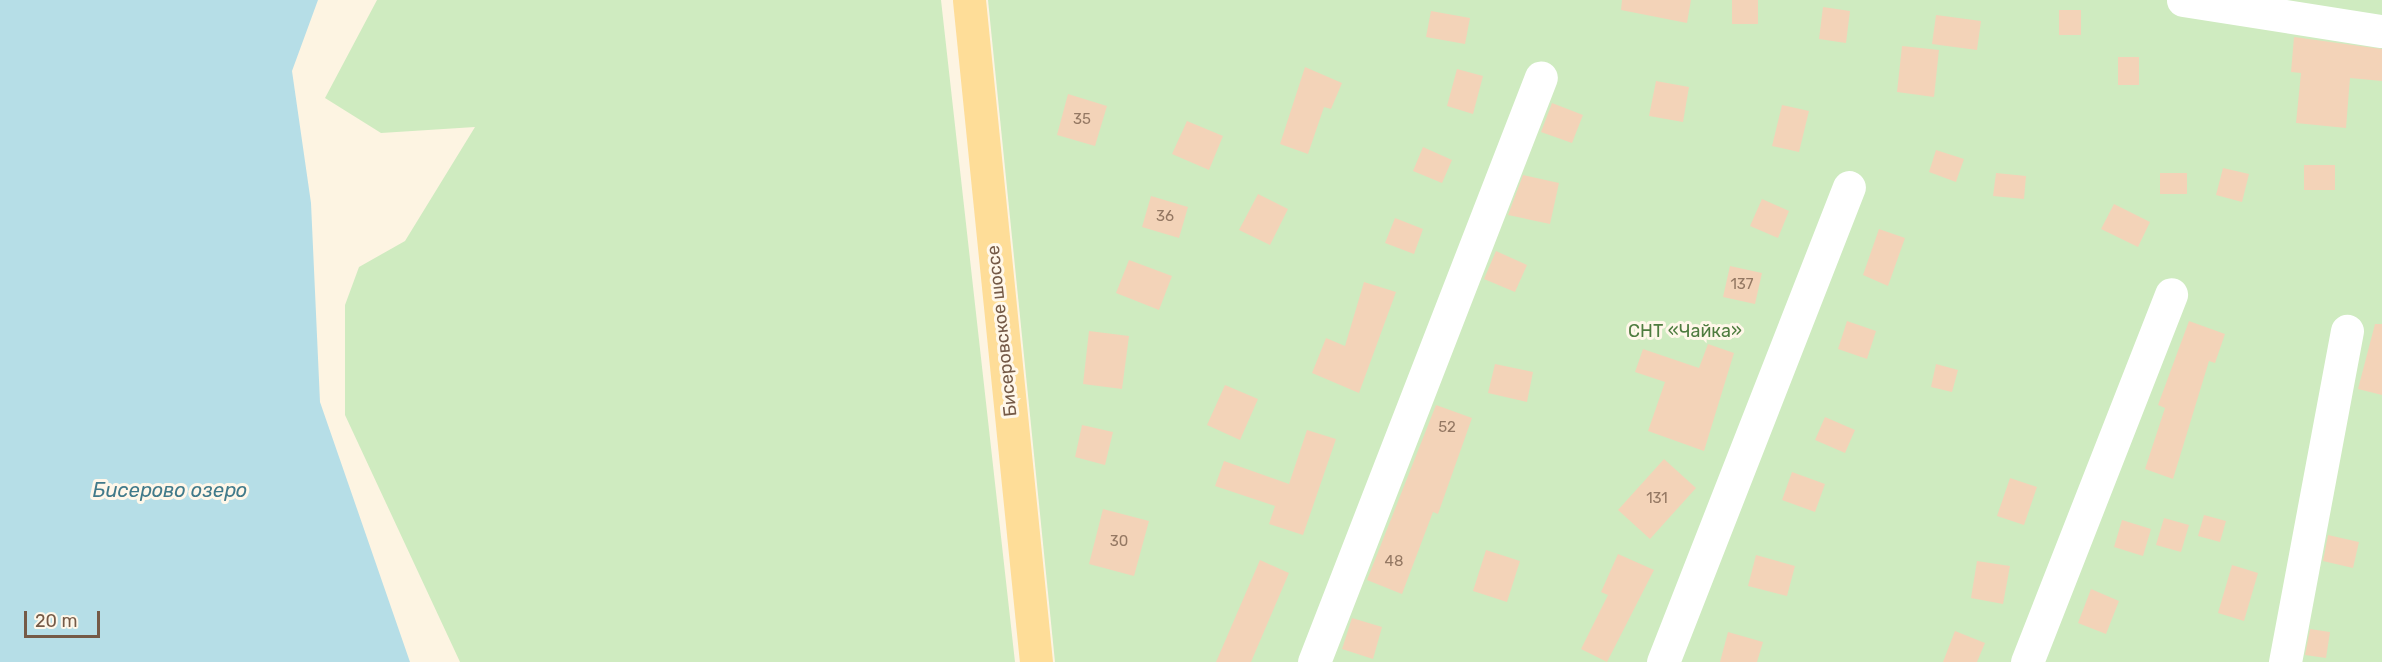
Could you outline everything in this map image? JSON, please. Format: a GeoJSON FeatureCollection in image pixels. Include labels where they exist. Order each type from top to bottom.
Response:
{"type":"FeatureCollection","features":[{"type":"Feature","properties":{"kind":"main road","name":"Бисеровское шоссе"},"geometry":{"type":"LineString","coordinates":[[969,0],[1036,662]]}},
{"type":"Feature","properties":{"kind":"street"},"geometry":{"type":"LineString","coordinates":[[2183,0],[2382,31]]}},
{"type":"Feature","properties":{"kind":"street"},"geometry":{"type":"LineString","coordinates":[[1314,662],[1541,77]]}},
{"type":"Feature","properties":{"kind":"street"},"geometry":{"type":"LineString","coordinates":[[1663,662],[1849,187]]}},
{"type":"Feature","properties":{"kind":"street"},"geometry":{"type":"LineString","coordinates":[[2026,662],[2171,294]]}},
{"type":"Feature","properties":{"kind":"street"},"geometry":{"type":"LineString","coordinates":[[2286,662],[2347,331]]}},
{"type":"Feature","properties":{"kind":"green space"},"geometry":{"type":"Polygon","coordinates":[[[377,0],[941,0],[1015,662],[460,662],[345,415],[345,305],[359,267],[405,241],[475,127],[381,133],[325,98],[377,0]]]}},
{"type":"Feature","properties":{"kind":"green space","name":"СНТ «Чайка»"},"geometry":{"type":"Polygon","coordinates":[[[988,0],[2382,0],[2382,662],[1055,662],[988,0]]]}},
{"type":"Feature","properties":{"kind":"water","name":"Бисерово озеро"},"geometry":{"type":"Polygon","coordinates":[[[0,0],[318,0],[292,71],[311,203],[320,402],[410,662],[0,662],[0,0]]]}},
{"type":"Feature","properties":{"kind":"building"},"geometry":{"type":"Polygon","coordinates":[[[1622,0],[1691,0],[1687,23],[1621,10],[1622,0]]]}},
{"type":"Feature","properties":{"kind":"building"},"geometry":{"type":"Polygon","coordinates":[[[1732,0],[1758,0],[1758,24],[1732,24],[1732,0]]]}},
{"type":"Feature","properties":{"kind":"building"},"geometry":{"type":"Polygon","coordinates":[[[1823,7],[1850,11],[1846,43],[1819,39],[1823,7]]]}},
{"type":"Feature","properties":{"kind":"building"},"geometry":{"type":"Polygon","coordinates":[[[2059,10],[2081,10],[2081,35],[2059,35],[2059,10]]]}},
{"type":"Feature","properties":{"kind":"building"},"geometry":{"type":"Polygon","coordinates":[[[1431,11],[1470,18],[1465,44],[1426,37],[1431,11]]]}},
{"type":"Feature","properties":{"kind":"building"},"geometry":{"type":"Polygon","coordinates":[[[1936,15],[1981,21],[1977,50],[1932,44],[1936,15]]]}},
{"type":"Feature","properties":{"kind":"building"},"geometry":{"type":"Polygon","coordinates":[[[2294,37],[2382,49],[2382,81],[2350,78],[2346,128],[2296,123],[2301,73],[2291,72],[2294,37]]]}},
{"type":"Feature","properties":{"kind":"building"},"geometry":{"type":"Polygon","coordinates":[[[1902,46],[1939,50],[1934,97],[1897,92],[1902,46]]]}},
{"type":"Feature","properties":{"kind":"building"},"geometry":{"type":"Polygon","coordinates":[[[2118,57],[2139,57],[2139,85],[2118,85],[2118,57]]]}},
{"type":"Feature","properties":{"kind":"building"},"geometry":{"type":"Polygon","coordinates":[[[1305,67],[1342,83],[1331,109],[1324,107],[1308,154],[1280,144],[1305,67]]]}},
{"type":"Feature","properties":{"kind":"building"},"geometry":{"type":"Polygon","coordinates":[[[1457,69],[1483,76],[1473,114],[1447,106],[1457,69]]]}},
{"type":"Feature","properties":{"kind":"building"},"geometry":{"type":"Polygon","coordinates":[[[1656,81],[1689,87],[1683,122],[1649,116],[1656,81]]]}},
{"type":"Feature","properties":{"kind":"building"},"geometry":{"type":"Polygon","coordinates":[[[1068,94],[1107,106],[1095,146],[1057,135],[1068,94]]]}},
{"type":"Feature","properties":{"kind":"building"},"geometry":{"type":"Polygon","coordinates":[[[1552,103],[1583,115],[1572,143],[1541,132],[1552,103]]]}},
{"type":"Feature","properties":{"kind":"building"},"geometry":{"type":"Polygon","coordinates":[[[1782,105],[1809,111],[1799,152],[1772,146],[1782,105]]]}},
{"type":"Feature","properties":{"kind":"building"},"geometry":{"type":"Polygon","coordinates":[[[1187,121],[1223,136],[1209,170],[1172,154],[1187,121]]]}},
{"type":"Feature","properties":{"kind":"building"},"geometry":{"type":"Polygon","coordinates":[[[1423,147],[1452,160],[1442,183],[1413,171],[1423,147]]]}},
{"type":"Feature","properties":{"kind":"building"},"geometry":{"type":"Polygon","coordinates":[[[1936,150],[1964,159],[1956,182],[1929,172],[1936,150]]]}},
{"type":"Feature","properties":{"kind":"building"},"geometry":{"type":"Polygon","coordinates":[[[2304,165],[2335,165],[2335,190],[2304,190],[2304,165]]]}},
{"type":"Feature","properties":{"kind":"building"},"geometry":{"type":"Polygon","coordinates":[[[2223,168],[2249,174],[2242,202],[2216,195],[2223,168]]]}},
{"type":"Feature","properties":{"kind":"building"},"geometry":{"type":"Polygon","coordinates":[[[1996,173],[2026,176],[2024,199],[1993,196],[1996,173]]]}},
{"type":"Feature","properties":{"kind":"building"},"geometry":{"type":"Polygon","coordinates":[[[2160,173],[2187,173],[2187,194],[2160,194],[2160,173]]]}},
{"type":"Feature","properties":{"kind":"building"},"geometry":{"type":"Polygon","coordinates":[[[1523,175],[1559,183],[1550,224],[1508,215],[1523,175]]]}},
{"type":"Feature","properties":{"kind":"building"},"geometry":{"type":"Polygon","coordinates":[[[1258,194],[1288,209],[1270,245],[1239,230],[1258,194]]]}},
{"type":"Feature","properties":{"kind":"building"},"geometry":{"type":"Polygon","coordinates":[[[1151,196],[1188,207],[1179,238],[1142,227],[1151,196]]]}},
{"type":"Feature","properties":{"kind":"building"},"geometry":{"type":"Polygon","coordinates":[[[1762,199],[1789,211],[1778,238],[1750,226],[1762,199]]]}},
{"type":"Feature","properties":{"kind":"building"},"geometry":{"type":"Polygon","coordinates":[[[2114,204],[2150,222],[2138,247],[2101,229],[2114,204]]]}},
{"type":"Feature","properties":{"kind":"building"},"geometry":{"type":"Polygon","coordinates":[[[1395,218],[1423,229],[1414,254],[1385,243],[1395,218]]]}},
{"type":"Feature","properties":{"kind":"building"},"geometry":{"type":"Polygon","coordinates":[[[1879,229],[1905,238],[1888,286],[1863,275],[1879,229]]]}},
{"type":"Feature","properties":{"kind":"building"},"geometry":{"type":"Polygon","coordinates":[[[1496,251],[1527,265],[1515,292],[1484,279],[1496,251]]]}},
{"type":"Feature","properties":{"kind":"building"},"geometry":{"type":"Polygon","coordinates":[[[1129,260],[1172,276],[1159,310],[1116,293],[1129,260]]]}},
{"type":"Feature","properties":{"kind":"building"},"geometry":{"type":"Polygon","coordinates":[[[1730,266],[1762,273],[1755,304],[1723,297],[1730,266]]]}},
{"type":"Feature","properties":{"kind":"building"},"geometry":{"type":"Polygon","coordinates":[[[1364,282],[1396,292],[1359,393],[1312,373],[1326,338],[1345,346],[1364,282]]]}},
{"type":"Feature","properties":{"kind":"building"},"geometry":{"type":"Polygon","coordinates":[[[1847,321],[1876,331],[1867,359],[1838,349],[1847,321]]]}},
{"type":"Feature","properties":{"kind":"building"},"geometry":{"type":"Polygon","coordinates":[[[2189,321],[2225,334],[2215,363],[2209,361],[2173,479],[2145,469],[2165,408],[2158,405],[2189,321]]]}},
{"type":"Feature","properties":{"kind":"building"},"geometry":{"type":"Polygon","coordinates":[[[2375,324],[2382,324],[2382,395],[2358,389],[2375,324]]]}},
{"type":"Feature","properties":{"kind":"building"},"geometry":{"type":"Polygon","coordinates":[[[1089,331],[1129,336],[1122,389],[1083,384],[1089,331]]]}},
{"type":"Feature","properties":{"kind":"building"},"geometry":{"type":"Polygon","coordinates":[[[1708,344],[1734,353],[1704,451],[1648,431],[1665,382],[1635,372],[1643,349],[1699,368],[1708,344]]]}},
{"type":"Feature","properties":{"kind":"building"},"geometry":{"type":"Polygon","coordinates":[[[1495,364],[1533,372],[1527,402],[1488,393],[1495,364]]]}},
{"type":"Feature","properties":{"kind":"building"},"geometry":{"type":"Polygon","coordinates":[[[1936,364],[1958,370],[1952,392],[1931,387],[1936,364]]]}},
{"type":"Feature","properties":{"kind":"building"},"geometry":{"type":"Polygon","coordinates":[[[1225,385],[1258,399],[1240,440],[1207,425],[1225,385]]]}},
{"type":"Feature","properties":{"kind":"building"},"geometry":{"type":"Polygon","coordinates":[[[1436,405],[1472,418],[1438,514],[1433,512],[1402,594],[1367,580],[1436,405]]]}},
{"type":"Feature","properties":{"kind":"building"},"geometry":{"type":"Polygon","coordinates":[[[1825,417],[1855,430],[1845,453],[1815,440],[1825,417]]]}},
{"type":"Feature","properties":{"kind":"building"},"geometry":{"type":"Polygon","coordinates":[[[1082,425],[1113,432],[1105,465],[1075,457],[1082,425]]]}},
{"type":"Feature","properties":{"kind":"building"},"geometry":{"type":"Polygon","coordinates":[[[1307,430],[1336,439],[1303,535],[1269,524],[1275,506],[1215,486],[1224,461],[1289,484],[1307,430]]]}},
{"type":"Feature","properties":{"kind":"building"},"geometry":{"type":"Polygon","coordinates":[[[1664,459],[1696,488],[1650,539],[1618,510],[1664,459]]]}},
{"type":"Feature","properties":{"kind":"building"},"geometry":{"type":"Polygon","coordinates":[[[1792,472],[1825,484],[1815,512],[1782,500],[1792,472]]]}},
{"type":"Feature","properties":{"kind":"building"},"geometry":{"type":"Polygon","coordinates":[[[2010,478],[2037,487],[2024,525],[1997,516],[2010,478]]]}},
{"type":"Feature","properties":{"kind":"building"},"geometry":{"type":"Polygon","coordinates":[[[1103,509],[1149,521],[1134,576],[1089,564],[1103,509]]]}},
{"type":"Feature","properties":{"kind":"building"},"geometry":{"type":"Polygon","coordinates":[[[2204,515],[2226,521],[2220,542],[2198,536],[2204,515]]]}},
{"type":"Feature","properties":{"kind":"building"},"geometry":{"type":"Polygon","coordinates":[[[2164,518],[2189,525],[2181,552],[2156,545],[2164,518]]]}},
{"type":"Feature","properties":{"kind":"building"},"geometry":{"type":"Polygon","coordinates":[[[2122,520],[2151,529],[2143,556],[2114,547],[2122,520]]]}},
{"type":"Feature","properties":{"kind":"building"},"geometry":{"type":"Polygon","coordinates":[[[2328,535],[2359,542],[2353,568],[2323,561],[2328,535]]]}},
{"type":"Feature","properties":{"kind":"building"},"geometry":{"type":"Polygon","coordinates":[[[1486,550],[1520,561],[1507,602],[1473,591],[1486,550]]]}},
{"type":"Feature","properties":{"kind":"building"},"geometry":{"type":"Polygon","coordinates":[[[1618,554],[1654,570],[1607,662],[1581,649],[1608,595],[1601,592],[1618,554]]]}},
{"type":"Feature","properties":{"kind":"building"},"geometry":{"type":"Polygon","coordinates":[[[1756,555],[1795,566],[1787,596],[1748,586],[1756,555]]]}},
{"type":"Feature","properties":{"kind":"building"},"geometry":{"type":"Polygon","coordinates":[[[1260,560],[1289,573],[1251,662],[1216,662],[1260,560]]]}},
{"type":"Feature","properties":{"kind":"building"},"geometry":{"type":"Polygon","coordinates":[[[1977,561],[2010,566],[2003,604],[1971,598],[1977,561]]]}},
{"type":"Feature","properties":{"kind":"building"},"geometry":{"type":"Polygon","coordinates":[[[2232,565],[2258,573],[2244,621],[2218,613],[2232,565]]]}},
{"type":"Feature","properties":{"kind":"building"},"geometry":{"type":"Polygon","coordinates":[[[2091,589],[2119,601],[2106,634],[2078,623],[2091,589]]]}},
{"type":"Feature","properties":{"kind":"building"},"geometry":{"type":"Polygon","coordinates":[[[1352,618],[1382,627],[1373,659],[1342,649],[1352,618]]]}},
{"type":"Feature","properties":{"kind":"building"},"geometry":{"type":"Polygon","coordinates":[[[2310,629],[2330,632],[2326,658],[2305,655],[2310,629]]]}},
{"type":"Feature","properties":{"kind":"building"},"geometry":{"type":"Polygon","coordinates":[[[1955,631],[1985,643],[1977,662],[1943,662],[1955,631]]]}},
{"type":"Feature","properties":{"kind":"building"},"geometry":{"type":"Polygon","coordinates":[[[1728,632],[1763,642],[1757,662],[1720,662],[1728,632]]]}}]}
